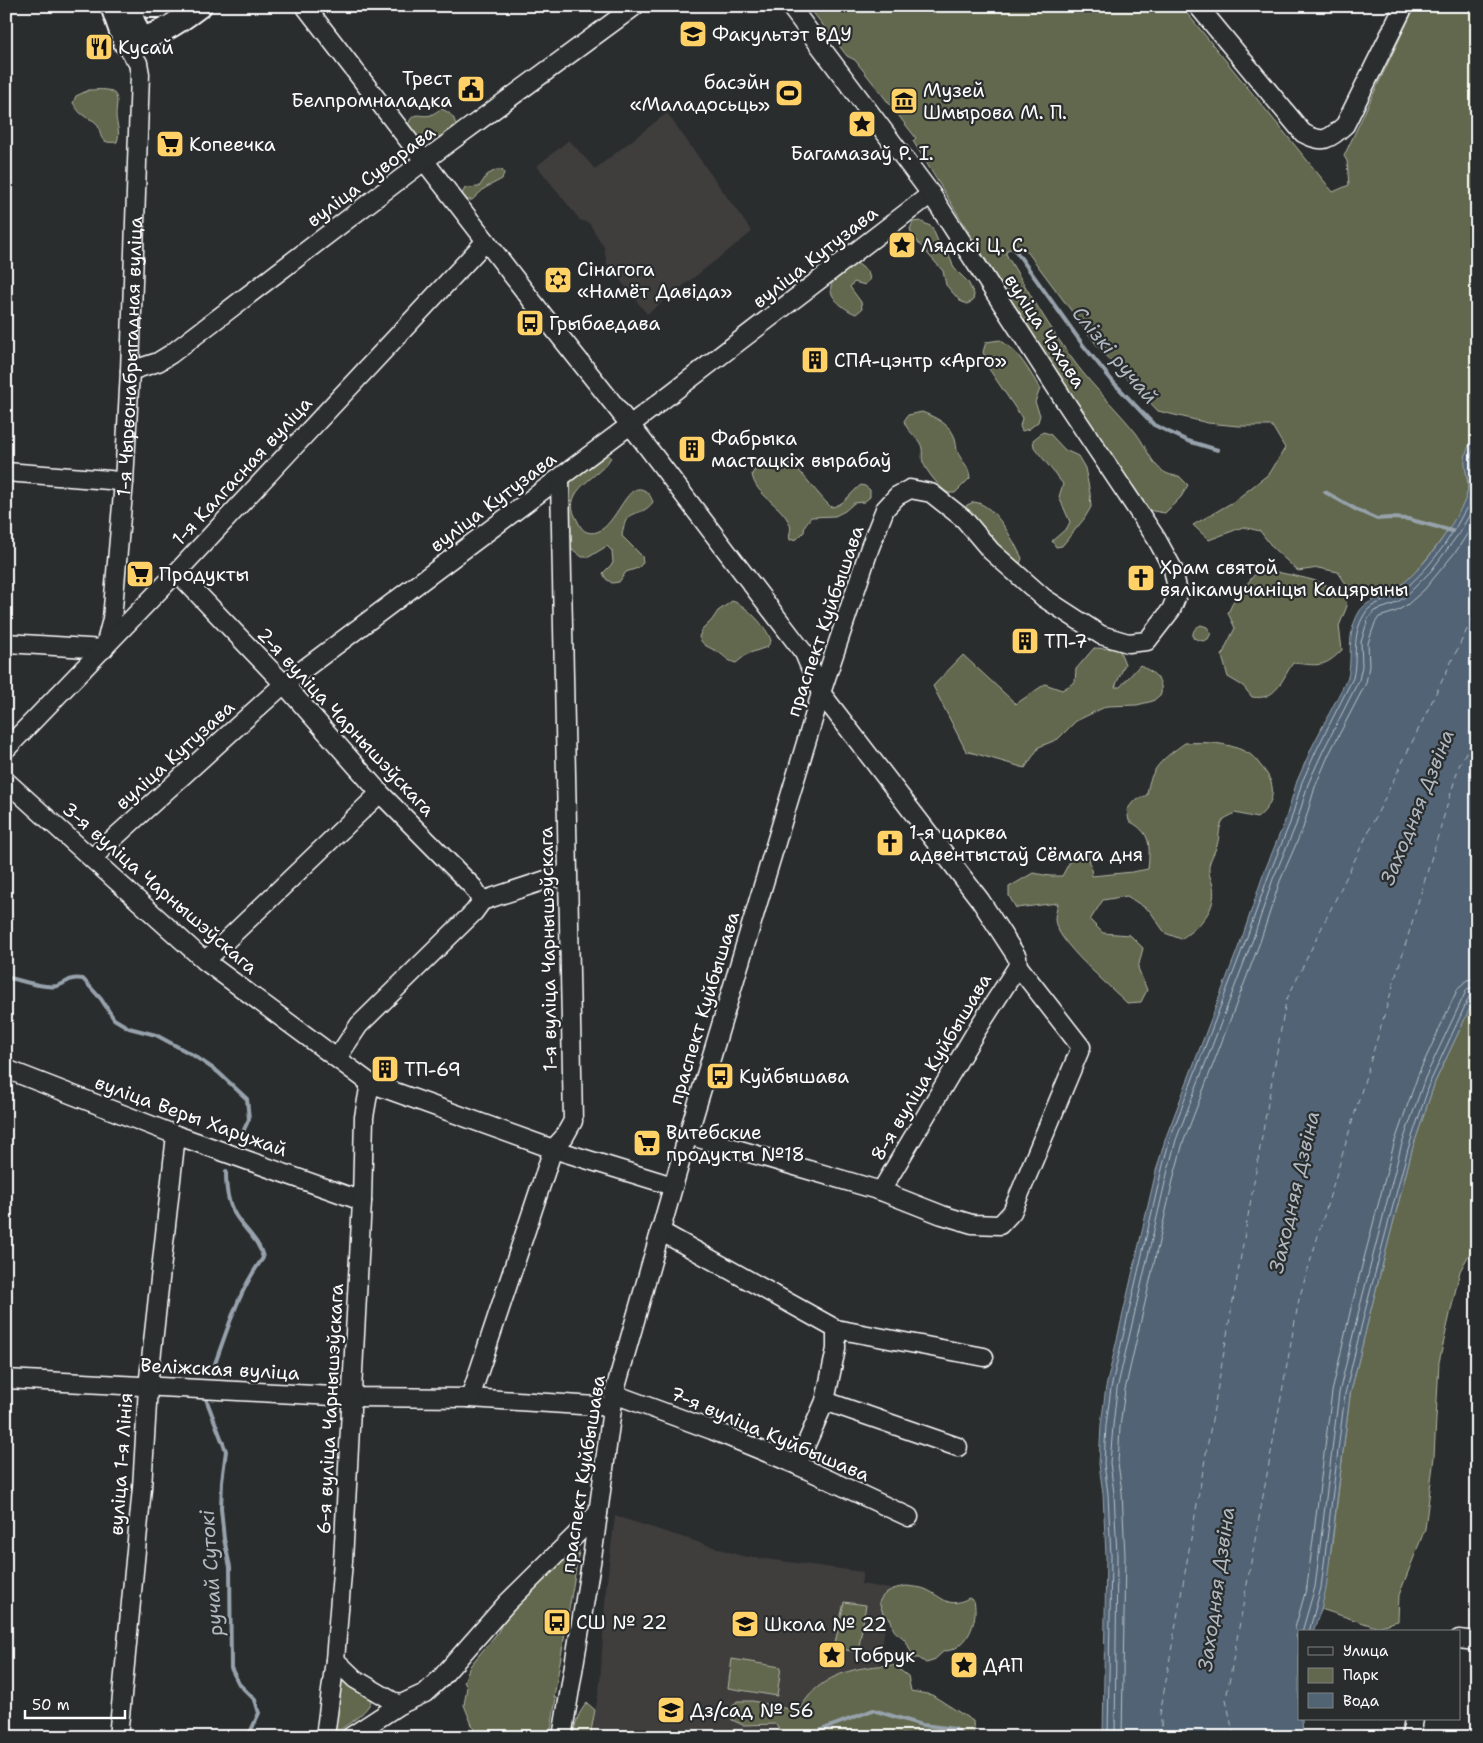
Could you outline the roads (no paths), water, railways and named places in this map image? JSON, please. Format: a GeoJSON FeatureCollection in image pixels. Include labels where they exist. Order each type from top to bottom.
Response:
{"type":"FeatureCollection","features":[{"type":"Feature","properties":{"kind":"main road","name":"1-я Чырвонабрыгадная вуліца"},"geometry":{"type":"LineString","coordinates":[[112,6],[130,29]]}},
{"type":"Feature","properties":{"kind":"main road"},"geometry":{"type":"LineString","coordinates":[[149,6],[159,6]]}},
{"type":"Feature","properties":{"kind":"main road"},"geometry":{"type":"LineString","coordinates":[[130,29],[156,18],[174,6]]}},
{"type":"Feature","properties":{"kind":"main road"},"geometry":{"type":"LineString","coordinates":[[130,29],[161,32],[200,6]]}},
{"type":"Feature","properties":{"kind":"street"},"geometry":{"type":"LineString","coordinates":[[305,6],[804,653],[821,693],[980,900],[1017,957],[1018,966],[1081,1047],[1012,1212],[1000,1225],[972,1224],[881,1192],[688,1135]]}},
{"type":"Feature","properties":{"kind":"street","name":"вуліца Суворава"},"geometry":{"type":"LineString","coordinates":[[130,371],[158,362],[171,354],[424,161],[635,6]]}},
{"type":"Feature","properties":{"kind":"street","name":"вуліца Чэхава"},"geometry":{"type":"LineString","coordinates":[[790,6],[932,194],[1066,403],[1156,538],[1173,569],[1178,594],[1171,610],[1147,641],[1128,643],[1102,635],[1044,598],[991,551],[964,519],[931,493],[910,489]]}},
{"type":"Feature","properties":{"kind":"street"},"geometry":{"type":"LineString","coordinates":[[1198,6],[1302,133],[1316,140],[1331,137],[1345,125],[1404,6]]}},
{"type":"Feature","properties":{"kind":"street","name":"1-я Чырвонабрыгадная вуліца"},"geometry":{"type":"LineString","coordinates":[[104,649],[112,620],[124,482],[130,371],[140,74],[130,29]]}},
{"type":"Feature","properties":{"kind":"street","name":"вуліца Кутузава"},"geometry":{"type":"LineString","coordinates":[[92,858],[284,684],[560,479],[932,194]]}},
{"type":"Feature","properties":{"kind":"street","name":"1-я Калгасная вуліца"},"geometry":{"type":"LineString","coordinates":[[6,749],[104,649],[486,241]]}},
{"type":"Feature","properties":{"kind":"street"},"geometry":{"type":"LineString","coordinates":[[6,472],[124,482]]}},
{"type":"Feature","properties":{"kind":"street","name":"1-я вуліца Чарнышэўскага"},"geometry":{"type":"LineString","coordinates":[[470,1398],[553,1149],[564,1137],[573,1121],[560,479]]}},
{"type":"Feature","properties":{"kind":"street","name":"праспект Куйбышава"},"geometry":{"type":"LineString","coordinates":[[562,1737],[598,1513],[613,1401],[672,1186],[821,693],[870,547],[886,509],[897,496],[910,489]]}},
{"type":"Feature","properties":{"kind":"street","name":"2-я вуліца Чарнышэўскага"},"geometry":{"type":"LineString","coordinates":[[176,572],[284,684],[380,793],[473,887],[482,901]]}},
{"type":"Feature","properties":{"kind":"street"},"geometry":{"type":"LineString","coordinates":[[6,643],[104,649]]}},
{"type":"Feature","properties":{"kind":"street","name":"3-я вуліца Чарнышэўскага"},"geometry":{"type":"LineString","coordinates":[[6,781],[206,961],[370,1083],[553,1149],[672,1186]]}},
{"type":"Feature","properties":{"kind":"street"},"geometry":{"type":"LineString","coordinates":[[206,961],[380,793]]}},
{"type":"Feature","properties":{"kind":"street"},"geometry":{"type":"LineString","coordinates":[[337,1058],[359,1025],[474,912],[482,901],[567,873]]}},
{"type":"Feature","properties":{"kind":"street","name":"8-я вуліца Куйбышава"},"geometry":{"type":"LineString","coordinates":[[881,1192],[978,1028],[1018,966]]}},
{"type":"Feature","properties":{"kind":"street","name":"вуліца Веры Харужай"},"geometry":{"type":"LineString","coordinates":[[6,1069],[176,1135],[362,1201]]}},
{"type":"Feature","properties":{"kind":"street","name":"6-я вуліца Чарнышэўскага"},"geometry":{"type":"LineString","coordinates":[[325,1737],[335,1660],[343,1551],[362,1201],[364,1117],[370,1083]]}},
{"type":"Feature","properties":{"kind":"street","name":"вуліца 1-я Лінія"},"geometry":{"type":"LineString","coordinates":[[118,1737],[142,1488],[148,1387],[176,1135]]}},
{"type":"Feature","properties":{"kind":"street"},"geometry":{"type":"LineString","coordinates":[[660,1231],[836,1329],[984,1357]]}},
{"type":"Feature","properties":{"kind":"street"},"geometry":{"type":"LineString","coordinates":[[797,1465],[825,1401],[836,1349],[836,1329]]}},
{"type":"Feature","properties":{"kind":"street","name":"Веліжская вуліца"},"geometry":{"type":"LineString","coordinates":[[6,1379],[352,1397],[613,1401]]}},
{"type":"Feature","properties":{"kind":"street","name":"7-я вуліца Куйбышава"},"geometry":{"type":"LineString","coordinates":[[613,1401],[712,1430],[797,1465],[909,1517]]}},
{"type":"Feature","properties":{"kind":"street"},"geometry":{"type":"LineString","coordinates":[[825,1401],[958,1447]]}},
{"type":"Feature","properties":{"kind":"street"},"geometry":{"type":"LineString","coordinates":[[350,1737],[399,1705],[425,1693],[458,1661],[507,1603],[598,1513]]}},
{"type":"Feature","properties":{"kind":"street"},"geometry":{"type":"LineString","coordinates":[[1460,1639],[1477,1641]]}},
{"type":"Feature","properties":{"kind":"street"},"geometry":{"type":"LineString","coordinates":[[335,1660],[355,1679],[399,1705]]}},
{"type":"Feature","properties":{"kind":"street"},"geometry":{"type":"LineString","coordinates":[[1411,1737],[1414,1720]]}},
{"type":"Feature","properties":{"kind":"water","name":"Заходняя Дзвіна"},"geometry":{"type":"Polygon","coordinates":[[[1477,431],[1477,993],[1435,1082],[1412,1150],[1350,1395],[1326,1589],[1314,1630],[1298,1630],[1298,1720],[1302,1720],[1303,1737],[1103,1737],[1106,1556],[1103,1494],[1099,1464],[1101,1425],[1106,1387],[1156,1171],[1166,1137],[1243,935],[1263,875],[1285,821],[1297,781],[1312,747],[1348,677],[1354,622],[1366,604],[1394,591],[1408,579],[1432,553],[1446,534],[1466,498],[1468,481],[1465,464],[1470,445],[1477,431]]]}},
{"type":"Feature","properties":{"kind":"waterway","name":"Слізкі ручай"},"geometry":{"type":"LineString","coordinates":[[1013,247],[1083,345],[1114,383],[1154,425],[1188,441],[1218,450]]}},
{"type":"Feature","properties":{"kind":"waterway","name":"Слізкі ручай"},"geometry":{"type":"LineString","coordinates":[[1325,492],[1377,519],[1408,519],[1452,531]]}},
{"type":"Feature","properties":{"kind":"waterway","name":"ручай Сутокі"},"geometry":{"type":"LineString","coordinates":[[6,977],[52,987],[71,979],[83,979],[101,999],[114,1019],[129,1028],[156,1035],[193,1055],[218,1072],[247,1099],[249,1119],[240,1138]]}},
{"type":"Feature","properties":{"kind":"waterway","name":"ручай Сутокі"},"geometry":{"type":"LineString","coordinates":[[212,1372],[246,1284],[263,1258],[259,1246],[236,1216],[231,1205],[227,1189],[226,1171]]}},
{"type":"Feature","properties":{"kind":"waterway","name":"ручай Сутокі"},"geometry":{"type":"LineString","coordinates":[[206,1399],[226,1451],[221,1508],[224,1539],[230,1567],[231,1668],[239,1684],[255,1700],[259,1713],[248,1737]]}},
{"type":"Feature","properties":{"kind":"waterway"},"geometry":{"type":"LineString","coordinates":[[817,1737],[821,1730],[873,1710],[922,1725],[955,1729],[965,1737]]}},
{"type":"Feature","properties":{"kind":"place","name":"Факультэт ВДУ"},"geometry":{"type":"Point","coordinates":[693,34]}},
{"type":"Feature","properties":{"kind":"place","name":"Кусай"},"geometry":{"type":"Point","coordinates":[99,47]}},
{"type":"Feature","properties":{"kind":"place","name":"Трест Белпромналадка"},"geometry":{"type":"Point","coordinates":[471,89]}},
{"type":"Feature","properties":{"kind":"place","name":"басэйн «Маладосьць»"},"geometry":{"type":"Point","coordinates":[789,93]}},
{"type":"Feature","properties":{"kind":"place","name":"Музей Шмырова М. П."},"geometry":{"type":"Point","coordinates":[904,101]}},
{"type":"Feature","properties":{"kind":"place","name":"Багамазаў Р. І."},"geometry":{"type":"Point","coordinates":[862,124]}},
{"type":"Feature","properties":{"kind":"place","name":"Копеечка"},"geometry":{"type":"Point","coordinates":[170,144]}},
{"type":"Feature","properties":{"kind":"place","name":"Лядскі Ц. С."},"geometry":{"type":"Point","coordinates":[902,245]}},
{"type":"Feature","properties":{"kind":"place","name":"Сінагога «Намёт Давіда»"},"geometry":{"type":"Point","coordinates":[558,280]}},
{"type":"Feature","properties":{"kind":"place","name":"Грыбаедава"},"geometry":{"type":"Point","coordinates":[530,323]}},
{"type":"Feature","properties":{"kind":"place","name":"СПА-цэнтр «Арго»"},"geometry":{"type":"Point","coordinates":[815,360]}},
{"type":"Feature","properties":{"kind":"place","name":"Фабрыка мастацкіх вырабаў"},"geometry":{"type":"Point","coordinates":[692,449]}},
{"type":"Feature","properties":{"kind":"place","name":"Продукты"},"geometry":{"type":"Point","coordinates":[140,574]}},
{"type":"Feature","properties":{"kind":"place","name":"Храм святой вялікамучаніцы Кацярыны"},"geometry":{"type":"Point","coordinates":[1141,578]}},
{"type":"Feature","properties":{"kind":"place","name":"ТП-7"},"geometry":{"type":"Point","coordinates":[1025,641]}},
{"type":"Feature","properties":{"kind":"place","name":"1-я царква адвентыстаў Сёмага дня"},"geometry":{"type":"Point","coordinates":[890,843]}},
{"type":"Feature","properties":{"kind":"place","name":"ТП-69"},"geometry":{"type":"Point","coordinates":[385,1069]}},
{"type":"Feature","properties":{"kind":"place","name":"Куйбышава"},"geometry":{"type":"Point","coordinates":[720,1076]}},
{"type":"Feature","properties":{"kind":"place","name":"Витебские продукты №18"},"geometry":{"type":"Point","coordinates":[647,1143]}},
{"type":"Feature","properties":{"kind":"place","name":"СШ № 22"},"geometry":{"type":"Point","coordinates":[557,1622]}},
{"type":"Feature","properties":{"kind":"place","name":"Школа № 22"},"geometry":{"type":"Point","coordinates":[745,1624]}},
{"type":"Feature","properties":{"kind":"place","name":"Тобрук"},"geometry":{"type":"Point","coordinates":[832,1655]}},
{"type":"Feature","properties":{"kind":"place","name":"ДАП"},"geometry":{"type":"Point","coordinates":[964,1665]}},
{"type":"Feature","properties":{"kind":"place","name":"Дз/сад № 56"},"geometry":{"type":"Point","coordinates":[671,1710]}}]}
